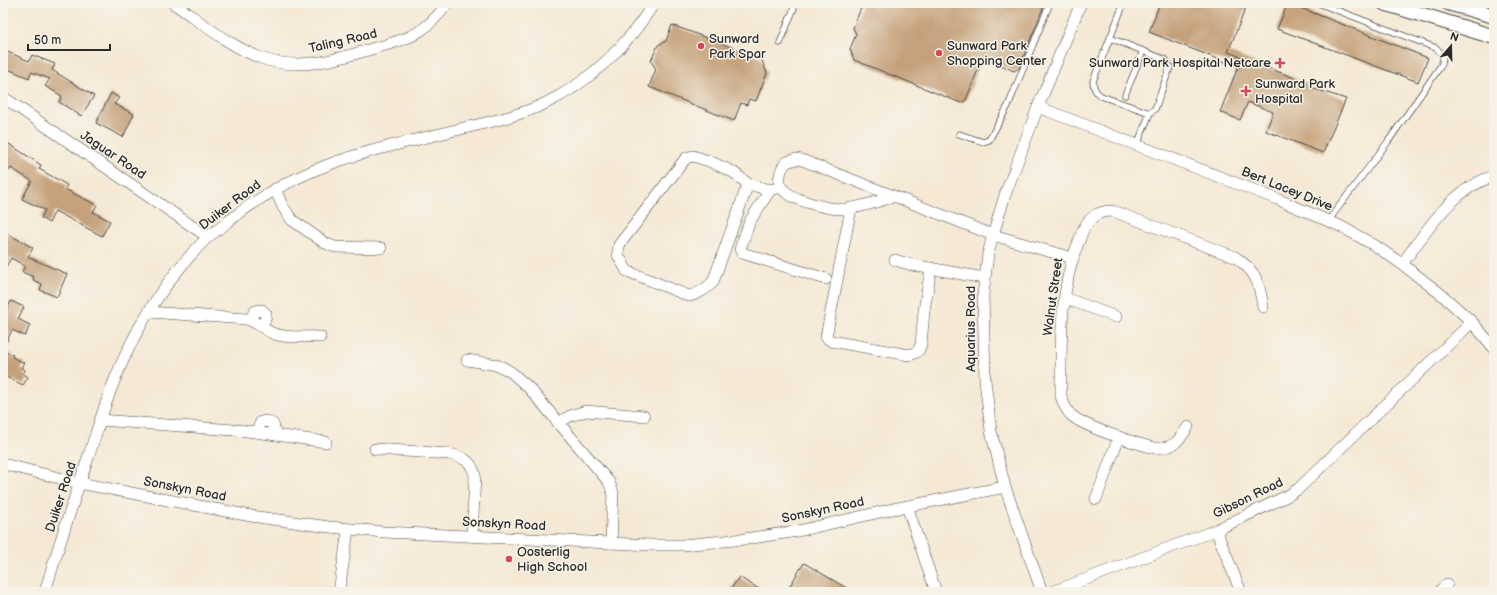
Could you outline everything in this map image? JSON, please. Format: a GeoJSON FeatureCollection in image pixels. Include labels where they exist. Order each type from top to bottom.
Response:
{"type":"FeatureCollection","features":[{"type":"Feature","properties":{"kind":"street","name":"Taling Road"},"geometry":{"type":"LineString","coordinates":[[173,3],[248,52],[276,62],[307,64],[322,62],[394,43],[415,34],[431,23],[448,3]]}},
{"type":"Feature","properties":{"kind":"street","name":"Duiker Road"},"geometry":{"type":"LineString","coordinates":[[45,592],[115,377],[149,312],[174,276],[208,237],[247,206],[275,189],[316,170],[360,154],[507,118],[543,104],[569,90],[607,60],[627,40],[646,16],[654,3]]}},
{"type":"Feature","properties":{"kind":"street","name":"Aquarius Road"},"geometry":{"type":"LineString","coordinates":[[1042,592],[1005,487],[991,431],[985,380],[984,278],[993,235],[1005,195],[1038,107],[1081,3]]}},
{"type":"Feature","properties":{"kind":"street"},"geometry":{"type":"LineString","coordinates":[[1384,3],[1494,37]]}},
{"type":"Feature","properties":{"kind":"street"},"geometry":{"type":"LineString","coordinates":[[1448,3],[1494,16]]}},
{"type":"Feature","properties":{"kind":"street","name":"Jaguar Road"},"geometry":{"type":"LineString","coordinates":[[3,97],[208,237]]}},
{"type":"Feature","properties":{"kind":"street","name":"Bert Lacey Drive"},"geometry":{"type":"LineString","coordinates":[[1038,107],[1277,199],[1328,221],[1374,245],[1402,264],[1442,295],[1472,322],[1494,348]]}},
{"type":"Feature","properties":{"kind":"street"},"geometry":{"type":"LineString","coordinates":[[748,184],[713,282],[707,288],[698,294],[689,296],[627,271],[618,254],[619,245],[686,158],[693,156],[709,161],[733,172],[748,184],[770,190],[781,187]]}},
{"type":"Feature","properties":{"kind":"street"},"geometry":{"type":"LineString","coordinates":[[893,197],[852,208],[835,209],[805,201],[790,195],[781,187],[780,176],[782,168],[787,162],[796,160],[808,162],[893,197],[993,235],[1072,258]]}},
{"type":"Feature","properties":{"kind":"street"},"geometry":{"type":"LineString","coordinates":[[1402,264],[1440,214],[1452,201],[1476,184],[1494,176]]}},
{"type":"Feature","properties":{"kind":"street"},"geometry":{"type":"LineString","coordinates":[[275,189],[283,207],[292,220],[325,243],[335,247],[381,248]]}},
{"type":"Feature","properties":{"kind":"street"},"geometry":{"type":"LineString","coordinates":[[770,190],[750,221],[740,251],[742,253],[826,279]]}},
{"type":"Feature","properties":{"kind":"street"},"geometry":{"type":"LineString","coordinates":[[852,208],[826,337],[828,340],[831,342],[909,355],[915,354],[920,350],[924,311],[931,268]]}},
{"type":"Feature","properties":{"kind":"street","name":"Walnut Street"},"geometry":{"type":"LineString","coordinates":[[1188,427],[1177,442],[1161,448],[1150,447],[1119,437],[1082,422],[1071,415],[1063,404],[1061,396],[1061,343],[1065,298],[1072,258],[1085,227],[1092,217],[1098,213],[1106,211],[1120,213],[1225,252],[1243,262],[1256,276],[1260,288],[1263,307]]}},
{"type":"Feature","properties":{"kind":"street"},"geometry":{"type":"LineString","coordinates":[[895,260],[984,278]]}},
{"type":"Feature","properties":{"kind":"street"},"geometry":{"type":"LineString","coordinates":[[1065,298],[1116,317]]}},
{"type":"Feature","properties":{"kind":"street"},"geometry":{"type":"LineString","coordinates":[[149,312],[250,320],[255,311],[262,310],[266,314],[262,327],[279,335],[320,337]]}},
{"type":"Feature","properties":{"kind":"street","name":"Gibson Road"},"geometry":{"type":"LineString","coordinates":[[1052,592],[1216,530],[1280,500],[1298,488],[1472,322]]}},
{"type":"Feature","properties":{"kind":"street"},"geometry":{"type":"LineString","coordinates":[[467,360],[492,364],[511,372],[529,388],[609,482],[613,489],[611,543]]}},
{"type":"Feature","properties":{"kind":"street"},"geometry":{"type":"LineString","coordinates":[[558,423],[570,416],[586,411],[644,416]]}},
{"type":"Feature","properties":{"kind":"street"},"geometry":{"type":"LineString","coordinates":[[100,420],[256,432],[262,422],[267,421],[273,424],[276,435],[326,442]]}},
{"type":"Feature","properties":{"kind":"street"},"geometry":{"type":"LineString","coordinates":[[1096,499],[1119,437]]}},
{"type":"Feature","properties":{"kind":"street"},"geometry":{"type":"LineString","coordinates":[[375,449],[449,454],[461,456],[467,460],[473,467],[475,475],[472,536]]}},
{"type":"Feature","properties":{"kind":"street","name":"Sonskyn Road"},"geometry":{"type":"LineString","coordinates":[[3,464],[79,484],[251,516],[348,530],[611,543],[683,545],[745,539],[798,531],[907,506],[1005,487]]}},
{"type":"Feature","properties":{"kind":"street"},"geometry":{"type":"LineString","coordinates":[[907,506],[936,592]]}},
{"type":"Feature","properties":{"kind":"street"},"geometry":{"type":"LineString","coordinates":[[339,592],[348,530]]}},
{"type":"Feature","properties":{"kind":"street"},"geometry":{"type":"LineString","coordinates":[[1216,530],[1241,592]]}},
{"type":"Feature","properties":{"kind":"lane"},"geometry":{"type":"LineString","coordinates":[[780,43],[796,3]]}},
{"type":"Feature","properties":{"kind":"lane"},"geometry":{"type":"LineString","coordinates":[[959,134],[983,142],[989,140],[1008,106],[1050,3]]}},
{"type":"Feature","properties":{"kind":"lane"},"geometry":{"type":"LineString","coordinates":[[1124,3],[1093,81],[1096,92],[1101,96],[1150,113]]}},
{"type":"Feature","properties":{"kind":"lane"},"geometry":{"type":"LineString","coordinates":[[1318,3],[1436,48],[1443,55],[1442,64],[1387,144],[1328,221]]}},
{"type":"Feature","properties":{"kind":"lane"},"geometry":{"type":"LineString","coordinates":[[1110,38],[1166,60],[1170,67],[1155,109],[1150,113],[1137,145]]}},
{"type":"Feature","properties":{"kind":"lane"},"geometry":{"type":"LineString","coordinates":[[1125,95],[1143,51]]}},
{"type":"Feature","properties":{"kind":"building","name":"Sunward Park Shopping Center"},"geometry":{"type":"Polygon","coordinates":[[[863,3],[1045,3],[1019,68],[1014,71],[983,57],[966,100],[961,103],[854,60],[850,49],[856,34],[853,28],[863,3]]]}},
{"type":"Feature","properties":{"kind":"building"},"geometry":{"type":"Polygon","coordinates":[[[1160,3],[1236,3],[1246,7],[1228,52],[1307,83],[1306,86],[1346,99],[1323,153],[1266,131],[1273,112],[1248,102],[1240,120],[1220,112],[1238,67],[1149,32],[1160,3]]]}},
{"type":"Feature","properties":{"kind":"building"},"geometry":{"type":"Polygon","coordinates":[[[1288,3],[1428,58],[1418,82],[1277,29],[1288,3]]]}},
{"type":"Feature","properties":{"kind":"building"},"geometry":{"type":"Polygon","coordinates":[[[672,25],[761,58],[767,73],[756,101],[749,99],[747,105],[741,103],[734,121],[649,87],[656,69],[651,61],[658,45],[666,41],[672,25]]]}},
{"type":"Feature","properties":{"kind":"building"},"geometry":{"type":"Polygon","coordinates":[[[3,50],[29,61],[32,55],[55,64],[52,70],[94,96],[81,116],[59,102],[62,96],[45,86],[50,79],[31,72],[29,78],[3,67],[3,50]]]}},
{"type":"Feature","properties":{"kind":"building"},"geometry":{"type":"Polygon","coordinates":[[[111,93],[119,98],[114,104],[134,114],[123,137],[96,123],[111,93]]]}},
{"type":"Feature","properties":{"kind":"building"},"geometry":{"type":"Polygon","coordinates":[[[3,140],[41,165],[39,169],[67,185],[65,189],[97,205],[93,212],[110,221],[102,236],[55,211],[49,223],[41,218],[45,210],[22,199],[32,181],[11,168],[3,178],[3,140]]]}},
{"type":"Feature","properties":{"kind":"building"},"geometry":{"type":"Polygon","coordinates":[[[3,231],[33,248],[28,257],[67,274],[57,297],[40,290],[42,284],[33,280],[34,277],[22,272],[25,266],[11,258],[3,272],[3,231]]]}},
{"type":"Feature","properties":{"kind":"building"},"geometry":{"type":"Polygon","coordinates":[[[11,301],[24,307],[18,319],[30,325],[25,336],[12,330],[3,349],[3,318],[11,301]]]}},
{"type":"Feature","properties":{"kind":"building"},"geometry":{"type":"Polygon","coordinates":[[[3,351],[13,355],[12,357],[24,363],[21,368],[25,370],[23,374],[28,377],[23,385],[4,376],[3,378],[3,351]]]}},
{"type":"Feature","properties":{"kind":"building"},"geometry":{"type":"Polygon","coordinates":[[[804,563],[853,592],[786,592],[804,563]]]}},
{"type":"Feature","properties":{"kind":"building"},"geometry":{"type":"Polygon","coordinates":[[[739,577],[764,592],[729,592],[739,577]]]}},
{"type":"Feature","properties":{"kind":"place","name":"Sunward Park Spar"},"geometry":{"type":"Point","coordinates":[701,46]}},
{"type":"Feature","properties":{"kind":"place","name":"Sunward Park Shopping Center"},"geometry":{"type":"Point","coordinates":[939,53]}},
{"type":"Feature","properties":{"kind":"place","name":"Sunward Park Hospital Netcare"},"geometry":{"type":"Point","coordinates":[1280,63]}},
{"type":"Feature","properties":{"kind":"place","name":"Sunward Park Hospital"},"geometry":{"type":"Point","coordinates":[1246,91]}},
{"type":"Feature","properties":{"kind":"place","name":"Oosterlig High School"},"geometry":{"type":"Point","coordinates":[509,559]}}]}
